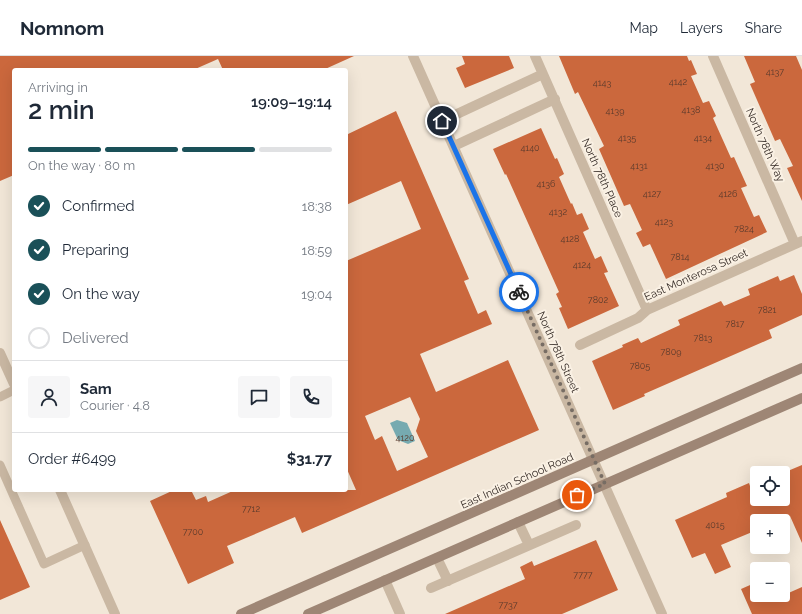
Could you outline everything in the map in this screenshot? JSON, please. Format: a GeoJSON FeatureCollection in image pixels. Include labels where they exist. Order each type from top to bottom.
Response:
{"type":"FeatureCollection","features":[{"type":"Feature","properties":{"kind":"main road","name":"East Indian School Road"},"geometry":{"type":"LineString","coordinates":[[241,614],[802,368]]}},
{"type":"Feature","properties":{"kind":"main road"},"geometry":{"type":"LineString","coordinates":[[308,614],[802,398]]}},
{"type":"Feature","properties":{"kind":"street","name":"North 78th Street"},"geometry":{"type":"LineString","coordinates":[[413,56],[662,614]]}},
{"type":"Feature","properties":{"kind":"street","name":"North 78th Place"},"geometry":{"type":"LineString","coordinates":[[535,56],[647,310]]}},
{"type":"Feature","properties":{"kind":"street","name":"North 78th Way"},"geometry":{"type":"LineString","coordinates":[[712,56],[798,242]]}},
{"type":"Feature","properties":{"kind":"street"},"geometry":{"type":"LineString","coordinates":[[442,121],[543,74]]}},
{"type":"Feature","properties":{"kind":"street"},"geometry":{"type":"LineString","coordinates":[[454,146],[555,99]]}},
{"type":"Feature","properties":{"kind":"street","name":"East Monterosa Street"},"geometry":{"type":"LineString","coordinates":[[580,344],[638,318],[647,310],[798,242]]}},
{"type":"Feature","properties":{"kind":"street"},"geometry":{"type":"LineString","coordinates":[[0,353],[12,379]]}},
{"type":"Feature","properties":{"kind":"street"},"geometry":{"type":"LineString","coordinates":[[61,492],[115,614]]}},
{"type":"Feature","properties":{"kind":"street"},"geometry":{"type":"LineString","coordinates":[[518,522],[529,545]]}},
{"type":"Feature","properties":{"kind":"street"},"geometry":{"type":"LineString","coordinates":[[431,588],[576,525]]}},
{"type":"Feature","properties":{"kind":"street"},"geometry":{"type":"LineString","coordinates":[[437,558],[448,581]]}},
{"type":"Feature","properties":{"kind":"street"},"geometry":{"type":"LineString","coordinates":[[385,580],[400,614]]}},
{"type":"Feature","properties":{"kind":"lane"},"geometry":{"type":"LineString","coordinates":[[0,397],[12,391]]}},
{"type":"Feature","properties":{"kind":"lane"},"geometry":{"type":"LineString","coordinates":[[0,465],[44,564],[85,545]]}},
{"type":"Feature","properties":{"kind":"water"},"geometry":{"type":"Polygon","coordinates":[[[397,420],[407,423],[415,441],[408,444],[398,440],[390,423],[397,420]]]}},
{"type":"Feature","properties":{"kind":"building"},"geometry":{"type":"Polygon","coordinates":[[[0,56],[354,56],[327,68],[222,68],[218,59],[198,68],[12,68],[12,176],[0,181],[0,56]]]}},
{"type":"Feature","properties":{"kind":"building"},"geometry":{"type":"Polygon","coordinates":[[[462,56],[509,56],[514,68],[465,88],[456,68],[465,64],[462,56]]]}},
{"type":"Feature","properties":{"kind":"building"},"geometry":{"type":"Polygon","coordinates":[[[559,56],[687,56],[689,61],[691,60],[697,74],[691,76],[703,103],[709,101],[716,116],[713,118],[731,158],[734,157],[747,186],[741,188],[754,217],[759,215],[767,232],[666,279],[650,244],[643,247],[636,233],[642,230],[630,204],[624,206],[599,149],[604,146],[578,92],[575,94],[559,56]]]}},
{"type":"Feature","properties":{"kind":"building"},"geometry":{"type":"Polygon","coordinates":[[[744,56],[796,56],[802,70],[802,201],[787,168],[793,166],[780,139],[775,141],[750,84],[755,82],[744,56]]]}},
{"type":"Feature","properties":{"kind":"building"},"geometry":{"type":"Polygon","coordinates":[[[396,111],[469,279],[464,281],[478,314],[486,310],[492,324],[420,354],[436,392],[508,360],[539,430],[302,533],[295,517],[227,546],[234,563],[188,584],[150,501],[170,492],[192,492],[196,500],[206,496],[208,502],[230,492],[348,492],[348,490],[356,490],[348,472],[348,260],[421,229],[401,181],[348,204],[348,134],[396,111]],[[410,397],[365,416],[375,440],[382,436],[397,471],[428,457],[416,431],[420,419],[410,397]]]}},
{"type":"Feature","properties":{"kind":"building"},"geometry":{"type":"Polygon","coordinates":[[[541,128],[555,159],[557,158],[564,174],[559,177],[571,204],[572,203],[577,215],[582,213],[589,229],[583,232],[595,259],[601,256],[608,272],[604,273],[619,306],[568,329],[559,308],[562,307],[556,294],[559,292],[506,174],[505,175],[493,149],[541,128]]]}},
{"type":"Feature","properties":{"kind":"building"},"geometry":{"type":"Polygon","coordinates":[[[794,275],[802,294],[802,315],[769,330],[772,338],[644,394],[645,396],[613,410],[592,361],[623,347],[622,345],[638,338],[641,343],[680,325],[678,320],[721,301],[724,306],[750,295],[748,289],[778,276],[780,281],[794,275]]]}},
{"type":"Feature","properties":{"kind":"building"},"geometry":{"type":"Polygon","coordinates":[[[802,465],[802,543],[790,514],[750,514],[750,533],[721,545],[731,567],[715,574],[705,553],[692,558],[675,520],[727,497],[726,493],[749,483],[750,506],[790,506],[790,470],[802,465]]]}},
{"type":"Feature","properties":{"kind":"building"},"geometry":{"type":"Polygon","coordinates":[[[0,520],[30,587],[0,600],[0,520]]]}},
{"type":"Feature","properties":{"kind":"building"},"geometry":{"type":"Polygon","coordinates":[[[596,540],[618,590],[562,614],[445,614],[525,579],[520,567],[532,561],[534,566],[596,540]]]}},
{"type":"Feature","properties":{"kind":"building"},"geometry":{"type":"Polygon","coordinates":[[[750,585],[750,602],[790,602],[790,592],[802,587],[802,614],[752,614],[741,589],[750,585]]]}},
{"type":"Feature","properties":{"kind":"way so far"},"geometry":{"type":"LineString","coordinates":[[519,292],[605,484],[577,495]]}},
{"type":"Feature","properties":{"kind":"route"},"geometry":{"type":"LineString","coordinates":[[442,121],[519,292]]}}]}
